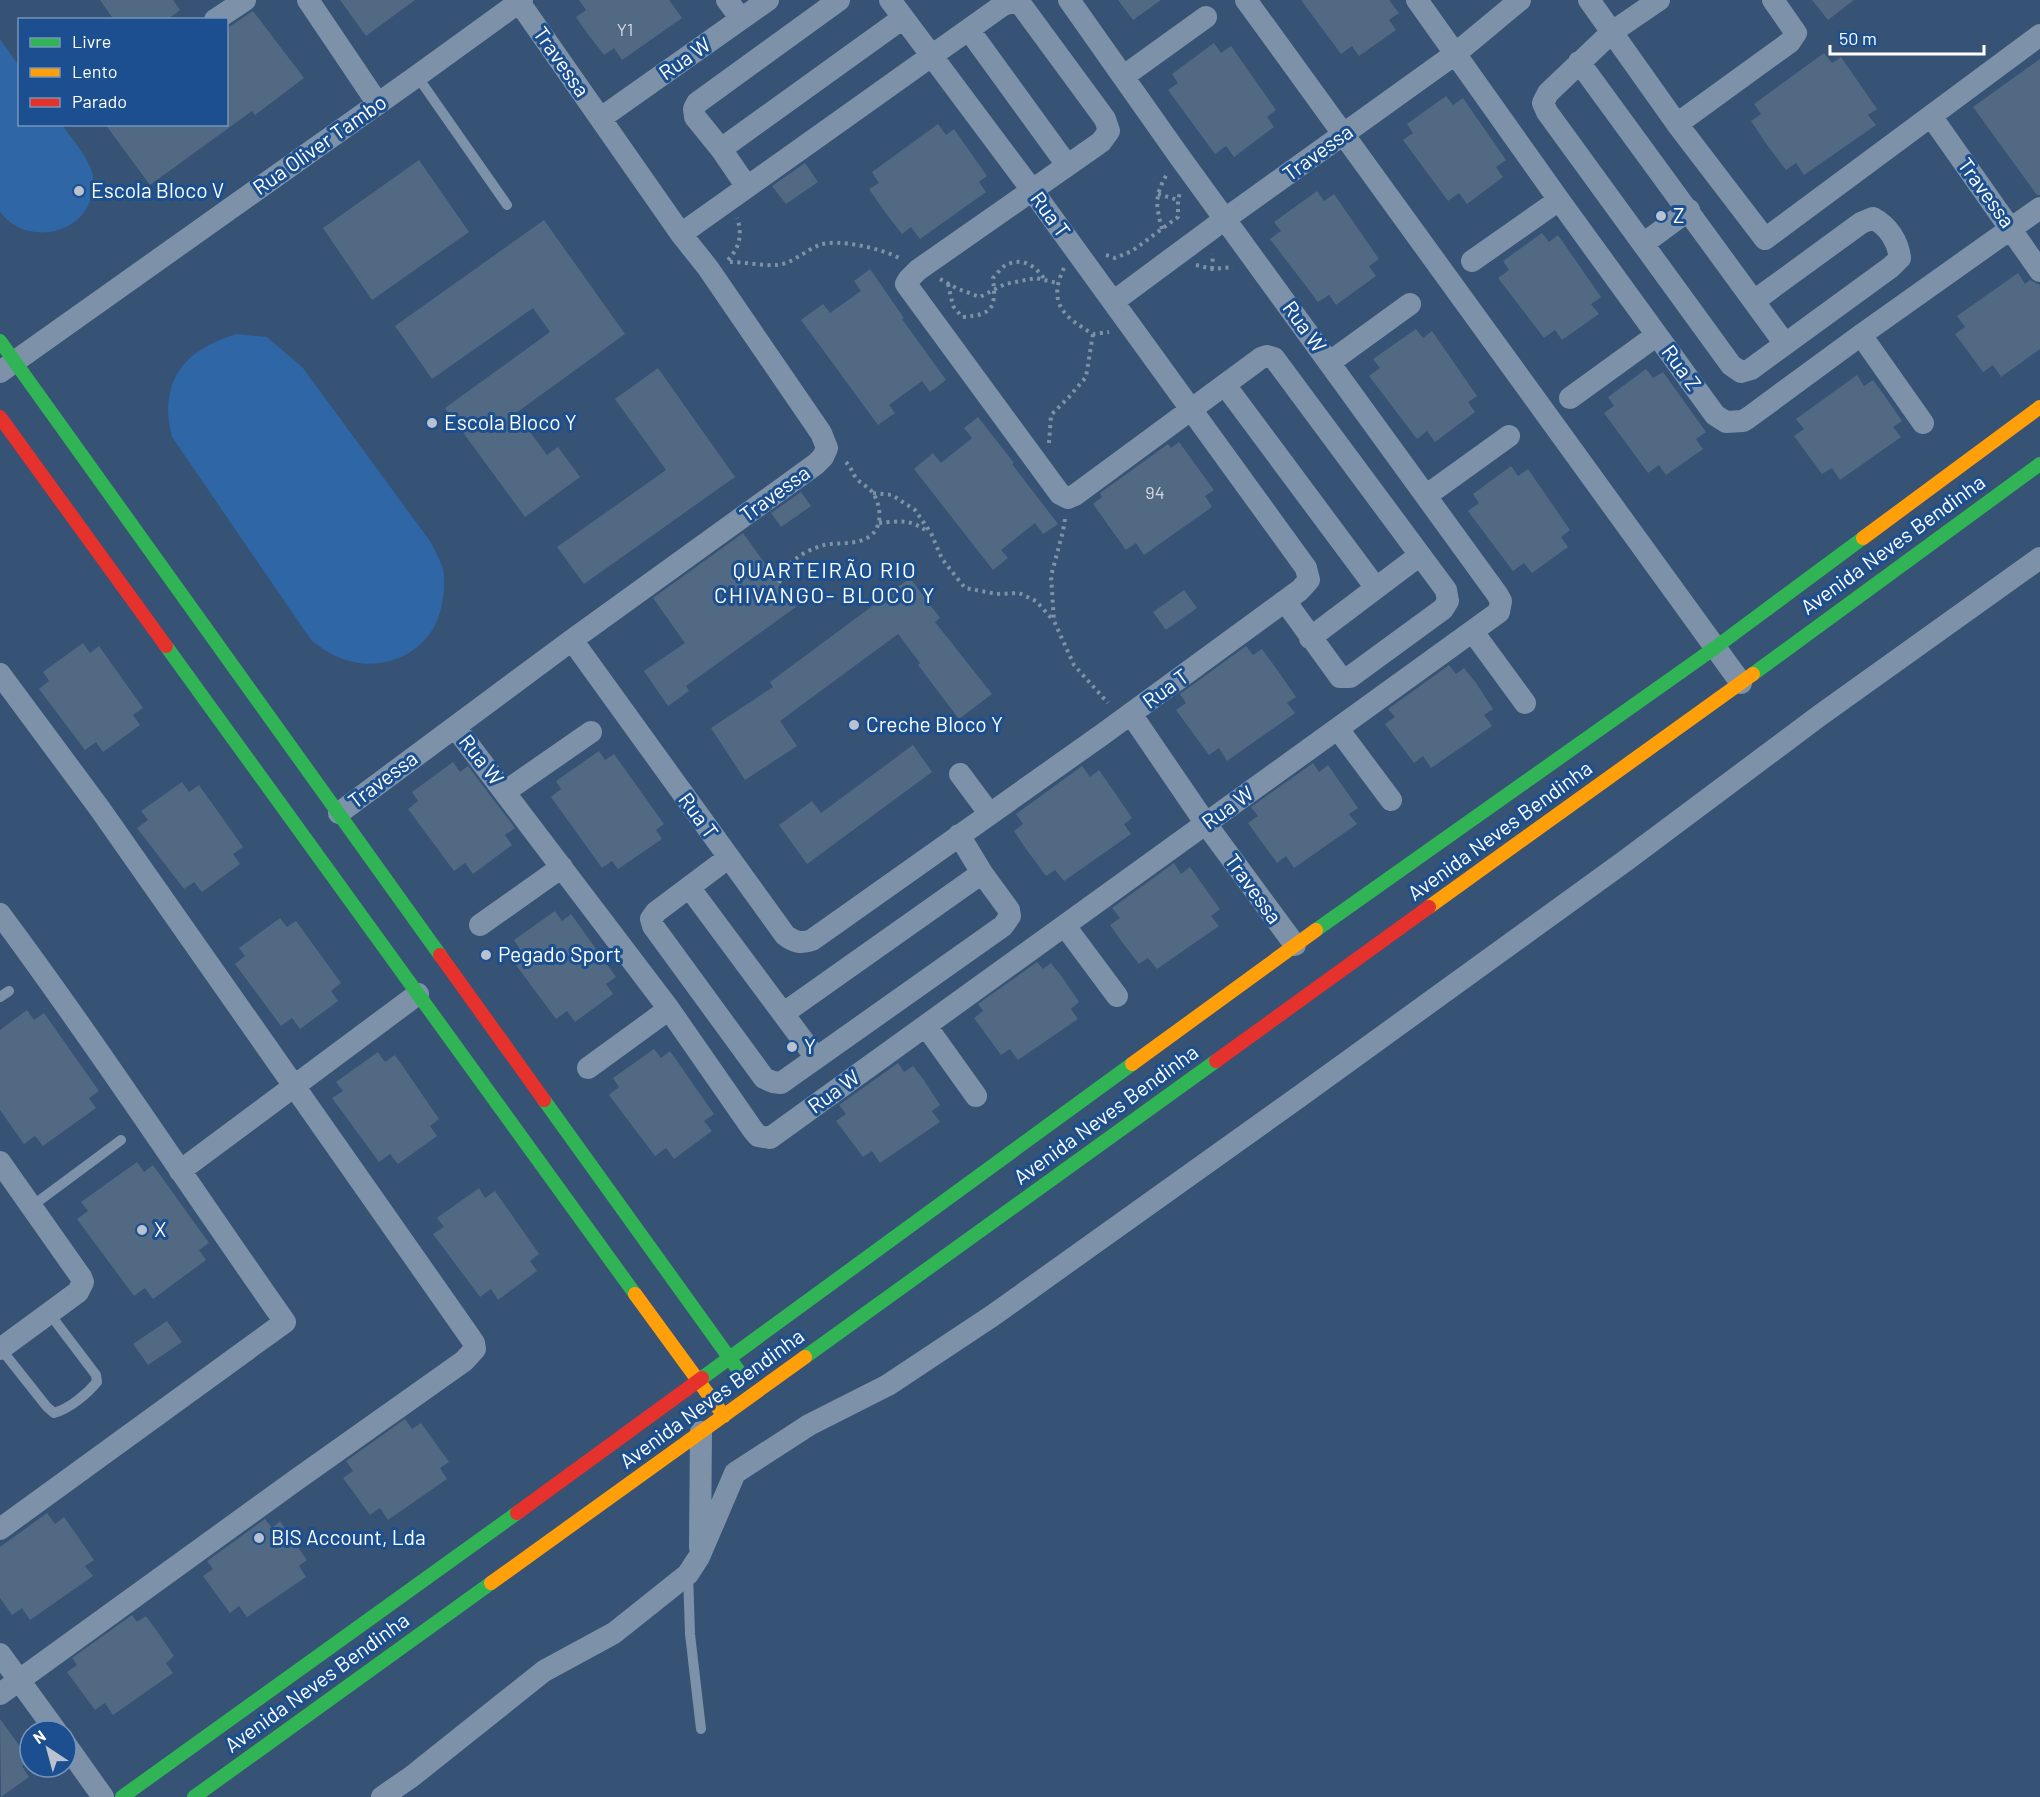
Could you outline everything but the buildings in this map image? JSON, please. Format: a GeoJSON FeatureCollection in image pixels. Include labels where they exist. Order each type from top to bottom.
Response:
{"type":"FeatureCollection","features":[{"type":"Feature","properties":{"kind":"street"},"geometry":{"type":"LineString","coordinates":[[216,12],[245,0]]}},
{"type":"Feature","properties":{"kind":"street"},"geometry":{"type":"LineString","coordinates":[[308,0],[378,104]]}},
{"type":"Feature","properties":{"kind":"street"},"geometry":{"type":"LineString","coordinates":[[727,0],[741,19]]}},
{"type":"Feature","properties":{"kind":"street","name":"Rua W"},"geometry":{"type":"LineString","coordinates":[[601,118],[768,0]]}},
{"type":"Feature","properties":{"kind":"street"},"geometry":{"type":"LineString","coordinates":[[747,188],[721,149],[695,117],[694,109],[698,103],[839,0]]}},
{"type":"Feature","properties":{"kind":"street","name":"Rua W"},"geometry":{"type":"LineString","coordinates":[[455,727],[506,791],[669,1009],[753,1130],[758,1136],[765,1138],[775,1135],[1499,612],[1502,601],[1192,175],[1069,0]]}},
{"type":"Feature","properties":{"kind":"street"},"geometry":{"type":"LineString","coordinates":[[1246,0],[1740,683]]}},
{"type":"Feature","properties":{"kind":"street","name":"Rua Z"},"geometry":{"type":"LineString","coordinates":[[1417,0],[1715,415],[1726,422],[1743,421],[1748,418],[2040,208]]}},
{"type":"Feature","properties":{"kind":"street","name":"Travessa"},"geometry":{"type":"LineString","coordinates":[[1113,302],[1455,54],[1520,0]]}},
{"type":"Feature","properties":{"kind":"street"},"geometry":{"type":"LineString","coordinates":[[1589,0],[1677,124],[1765,239],[2040,35]]}},
{"type":"Feature","properties":{"kind":"street"},"geometry":{"type":"LineString","coordinates":[[1659,0],[1612,32],[1548,93],[1543,103],[1547,112],[1731,364],[1741,372],[1751,369],[1892,267],[1900,258],[1899,246],[1882,223],[1873,218],[1861,223],[1754,301]]}},
{"type":"Feature","properties":{"kind":"street"},"geometry":{"type":"LineString","coordinates":[[1677,124],[1790,42],[1796,33],[1773,0]]}},
{"type":"Feature","properties":{"kind":"street","name":"Rua Oliver Tambo"},"geometry":{"type":"LineString","coordinates":[[8,367],[520,1]]}},
{"type":"Feature","properties":{"kind":"street","name":"Travessa"},"geometry":{"type":"LineString","coordinates":[[339,813],[572,640],[816,464],[824,457],[827,448],[821,433],[708,268],[681,234],[520,1]]}},
{"type":"Feature","properties":{"kind":"street"},"geometry":{"type":"LineString","coordinates":[[681,234],[1003,5],[1014,2],[1022,6],[1105,119],[1108,131],[1101,142],[918,270],[906,284],[1060,494],[1068,498],[1076,495],[1261,358],[1267,356],[1274,358],[1446,590],[1448,601],[1443,609],[1350,677],[1345,678],[1340,678],[1285,601]]}},
{"type":"Feature","properties":{"kind":"street"},"geometry":{"type":"LineString","coordinates":[[721,149],[896,9]]}},
{"type":"Feature","properties":{"kind":"street","name":"Rua T"},"geometry":{"type":"LineString","coordinates":[[572,640],[785,935],[798,943],[805,943],[1131,714],[1307,584],[1310,575],[1306,568],[1032,190],[896,9]]}},
{"type":"Feature","properties":{"kind":"street"},"geometry":{"type":"LineString","coordinates":[[1124,76],[1206,17]]}},
{"type":"Feature","properties":{"kind":"street"},"geometry":{"type":"LineString","coordinates":[[969,30],[1067,165]]}},
{"type":"Feature","properties":{"kind":"street"},"geometry":{"type":"LineString","coordinates":[[1579,62],[1785,344]]}},
{"type":"Feature","properties":{"kind":"street","name":"Travessa"},"geometry":{"type":"LineString","coordinates":[[1930,116],[2040,271]]}},
{"type":"Feature","properties":{"kind":"street"},"geometry":{"type":"LineString","coordinates":[[1472,261],[1559,200]]}},
{"type":"Feature","properties":{"kind":"street"},"geometry":{"type":"LineString","coordinates":[[1643,244],[1689,210]]}},
{"type":"Feature","properties":{"kind":"street"},"geometry":{"type":"LineString","coordinates":[[1330,362],[1410,304]]}},
{"type":"Feature","properties":{"kind":"street"},"geometry":{"type":"LineString","coordinates":[[1570,398],[1657,335]]}},
{"type":"Feature","properties":{"kind":"street"},"geometry":{"type":"LineString","coordinates":[[1861,335],[1923,423]]}},
{"type":"Feature","properties":{"kind":"street"},"geometry":{"type":"LineString","coordinates":[[0,341],[8,367],[339,813],[756,1394]]}},
{"type":"Feature","properties":{"kind":"street"},"geometry":{"type":"LineString","coordinates":[[1225,385],[1376,588]]}},
{"type":"Feature","properties":{"kind":"street","name":"Avenida Neves Bendinha"},"geometry":{"type":"LineString","coordinates":[[122,1797],[645,1420],[1295,945],[1716,648],[2040,407]]}},
{"type":"Feature","properties":{"kind":"street"},"geometry":{"type":"LineString","coordinates":[[0,417],[724,1416]]}},
{"type":"Feature","properties":{"kind":"street"},"geometry":{"type":"LineString","coordinates":[[1427,495],[1509,436]]}},
{"type":"Feature","properties":{"kind":"street","name":"Avenida Neves Bendinha"},"geometry":{"type":"LineString","coordinates":[[194,1797],[756,1394],[2040,464]]}},
{"type":"Feature","properties":{"kind":"street"},"geometry":{"type":"LineString","coordinates":[[1310,638],[1420,555]]}},
{"type":"Feature","properties":{"kind":"street"},"geometry":{"type":"LineString","coordinates":[[382,1797],[411,1777],[544,1671],[614,1633],[694,1566],[735,1473],[809,1425],[888,1385],[992,1316],[1296,1099],[1615,868],[1819,716],[2040,558]]}},
{"type":"Feature","properties":{"kind":"street"},"geometry":{"type":"LineString","coordinates":[[1473,632],[1525,703]]}},
{"type":"Feature","properties":{"kind":"street"},"geometry":{"type":"LineString","coordinates":[[0,674],[100,809],[295,1086],[474,1342],[475,1349],[471,1355],[0,1694]]}},
{"type":"Feature","properties":{"kind":"street","name":"Travessa"},"geometry":{"type":"LineString","coordinates":[[1131,714],[1206,824],[1295,945]]}},
{"type":"Feature","properties":{"kind":"street"},"geometry":{"type":"LineString","coordinates":[[1338,729],[1391,800]]}},
{"type":"Feature","properties":{"kind":"street"},"geometry":{"type":"LineString","coordinates":[[506,791],[591,732]]}},
{"type":"Feature","properties":{"kind":"street"},"geometry":{"type":"LineString","coordinates":[[960,774],[989,813]]}},
{"type":"Feature","properties":{"kind":"street"},"geometry":{"type":"LineString","coordinates":[[728,858],[656,912],[651,919],[653,926],[764,1078],[781,1083],[1003,926],[1010,916],[1009,910],[982,873],[959,835]]}},
{"type":"Feature","properties":{"kind":"street"},"geometry":{"type":"LineString","coordinates":[[480,925],[562,867]]}},
{"type":"Feature","properties":{"kind":"street"},"geometry":{"type":"LineString","coordinates":[[784,1013],[982,873]]}},
{"type":"Feature","properties":{"kind":"street"},"geometry":{"type":"LineString","coordinates":[[689,887],[816,1058]]}},
{"type":"Feature","properties":{"kind":"street"},"geometry":{"type":"LineString","coordinates":[[0,914],[132,1098],[285,1322],[0,1529]]}},
{"type":"Feature","properties":{"kind":"street"},"geometry":{"type":"LineString","coordinates":[[1065,926],[1117,996]]}},
{"type":"Feature","properties":{"kind":"street"},"geometry":{"type":"LineString","coordinates":[[180,1171],[418,994]]}},
{"type":"Feature","properties":{"kind":"street"},"geometry":{"type":"LineString","coordinates":[[588,1068],[669,1009]]}},
{"type":"Feature","properties":{"kind":"street"},"geometry":{"type":"LineString","coordinates":[[926,1026],[976,1096]]}},
{"type":"Feature","properties":{"kind":"street"},"geometry":{"type":"LineString","coordinates":[[0,1162],[83,1282],[78,1292],[1,1349]]}},
{"type":"Feature","properties":{"kind":"street"},"geometry":{"type":"LineString","coordinates":[[658,1324],[669,1327],[679,1322],[688,1314],[690,1302]]}},
{"type":"Feature","properties":{"kind":"street"},"geometry":{"type":"LineString","coordinates":[[782,1318],[780,1329],[787,1344],[798,1352],[810,1354]]}},
{"type":"Feature","properties":{"kind":"street"},"geometry":{"type":"LineString","coordinates":[[645,1420],[659,1424]]}},
{"type":"Feature","properties":{"kind":"street"},"geometry":{"type":"LineString","coordinates":[[694,1566],[701,1432]]}},
{"type":"Feature","properties":{"kind":"street"},"geometry":{"type":"LineString","coordinates":[[667,1457],[670,1444],[668,1437]]}},
{"type":"Feature","properties":{"kind":"street"},"geometry":{"type":"LineString","coordinates":[[701,1458],[735,1473]]}},
{"type":"Feature","properties":{"kind":"street"},"geometry":{"type":"LineString","coordinates":[[0,1654],[47,1719]]}},
{"type":"Feature","properties":{"kind":"street"},"geometry":{"type":"LineString","coordinates":[[78,1762],[103,1797]]}},
{"type":"Feature","properties":{"kind":"lane"},"geometry":{"type":"LineString","coordinates":[[417,76],[507,205]]}},
{"type":"Feature","properties":{"kind":"lane"},"geometry":{"type":"LineString","coordinates":[[32,1206],[121,1140]]}},
{"type":"Feature","properties":{"kind":"lane"},"geometry":{"type":"LineString","coordinates":[[1,1349],[54,1413],[62,1411],[97,1382],[96,1375],[49,1313]]}},
{"type":"Feature","properties":{"kind":"lane"},"geometry":{"type":"LineString","coordinates":[[694,1566],[690,1634],[701,1729]]}},
{"type":"Feature","properties":{"kind":"path"},"geometry":{"type":"LineString","coordinates":[[1162,229],[1156,209],[1158,194],[1165,177],[1179,156]]}},
{"type":"Feature","properties":{"kind":"path"},"geometry":{"type":"LineString","coordinates":[[1105,255],[1115,258],[1132,251],[1178,217],[1178,200],[1183,184],[1192,175]]}},
{"type":"Feature","properties":{"kind":"path"},"geometry":{"type":"LineString","coordinates":[[1158,194],[1178,200]]}},
{"type":"Feature","properties":{"kind":"path"},"geometry":{"type":"LineString","coordinates":[[708,268],[726,262],[738,250],[740,227],[733,208],[723,204]]}},
{"type":"Feature","properties":{"kind":"path"},"geometry":{"type":"LineString","coordinates":[[1188,259],[1195,264],[1212,269],[1236,267],[1247,250],[1214,246],[1212,269]]}},
{"type":"Feature","properties":{"kind":"path"},"geometry":{"type":"LineString","coordinates":[[1077,252],[1065,267],[1057,283],[1058,304],[1074,323],[1093,334],[1105,333],[1129,323]]}},
{"type":"Feature","properties":{"kind":"path"},"geometry":{"type":"LineString","coordinates":[[947,284],[953,306],[962,317],[977,316],[987,312],[995,301],[993,278],[1007,264],[1023,262],[1036,268],[1046,281]]}},
{"type":"Feature","properties":{"kind":"path"},"geometry":{"type":"LineString","coordinates":[[779,584],[786,567],[808,551],[828,544],[866,539],[876,532],[879,523],[879,508],[873,493],[857,479],[849,463],[827,448]]}},
{"type":"Feature","properties":{"kind":"path"},"geometry":{"type":"LineString","coordinates":[[873,493],[892,495],[915,510],[931,532],[942,559],[965,588],[997,594],[1019,593],[1036,601],[1054,621]]}},
{"type":"Feature","properties":{"kind":"path"},"geometry":{"type":"LineString","coordinates":[[879,523],[899,521],[915,523],[931,532]]}},
{"type":"Feature","properties":{"kind":"shaded area"},"geometry":{"type":"Polygon","coordinates":[[[0,39],[18,65],[18,126],[63,126],[83,153],[93,174],[93,186],[90,202],[82,215],[70,225],[56,230],[41,232],[26,230],[12,223],[0,212],[0,39]]]}},
{"type":"Feature","properties":{"kind":"shaded area"},"geometry":{"type":"Polygon","coordinates":[[[237,334],[267,337],[303,368],[430,541],[442,566],[444,576],[441,608],[428,637],[404,656],[374,664],[359,663],[334,655],[311,640],[172,437],[168,413],[170,394],[180,369],[198,351],[237,334]]]}},
{"type":"Feature","properties":{"kind":"traffic: fast"},"geometry":{"type":"LineString","coordinates":[[0,341],[440,955]]}},
{"type":"Feature","properties":{"kind":"traffic: fast"},"geometry":{"type":"LineString","coordinates":[[1753,674],[2040,464]]}},
{"type":"Feature","properties":{"kind":"traffic: fast"},"geometry":{"type":"LineString","coordinates":[[1316,930],[1716,647],[1863,538]]}},
{"type":"Feature","properties":{"kind":"traffic: fast"},"geometry":{"type":"LineString","coordinates":[[166,646],[635,1294]]}},
{"type":"Feature","properties":{"kind":"traffic: fast"},"geometry":{"type":"LineString","coordinates":[[805,1357],[1216,1061]]}},
{"type":"Feature","properties":{"kind":"traffic: fast"},"geometry":{"type":"LineString","coordinates":[[702,1378],[1132,1064]]}},
{"type":"Feature","properties":{"kind":"traffic: fast"},"geometry":{"type":"LineString","coordinates":[[544,1100],[741,1374]]}},
{"type":"Feature","properties":{"kind":"traffic: fast"},"geometry":{"type":"LineString","coordinates":[[122,1797],[517,1513]]}},
{"type":"Feature","properties":{"kind":"traffic: fast"},"geometry":{"type":"LineString","coordinates":[[194,1797],[491,1583]]}},
{"type":"Feature","properties":{"kind":"traffic: slow"},"geometry":{"type":"LineString","coordinates":[[1863,538],[2040,407]]}},
{"type":"Feature","properties":{"kind":"traffic: slow"},"geometry":{"type":"LineString","coordinates":[[1429,907],[1753,674]]}},
{"type":"Feature","properties":{"kind":"traffic: slow"},"geometry":{"type":"LineString","coordinates":[[1132,1064],[1316,930]]}},
{"type":"Feature","properties":{"kind":"traffic: slow"},"geometry":{"type":"LineString","coordinates":[[635,1294],[724,1416]]}},
{"type":"Feature","properties":{"kind":"traffic: slow"},"geometry":{"type":"LineString","coordinates":[[491,1583],[805,1357]]}},
{"type":"Feature","properties":{"kind":"traffic: jam"},"geometry":{"type":"LineString","coordinates":[[0,417],[166,646]]}},
{"type":"Feature","properties":{"kind":"traffic: jam"},"geometry":{"type":"LineString","coordinates":[[1216,1061],[1429,907]]}},
{"type":"Feature","properties":{"kind":"traffic: jam"},"geometry":{"type":"LineString","coordinates":[[440,955],[544,1100]]}},
{"type":"Feature","properties":{"kind":"traffic: jam"},"geometry":{"type":"LineString","coordinates":[[517,1513],[702,1378]]}},
{"type":"Feature","properties":{"kind":"place","name":"Escola Bloco V"},"geometry":{"type":"Point","coordinates":[79,191]}},
{"type":"Feature","properties":{"kind":"place","name":"Z"},"geometry":{"type":"Point","coordinates":[1661,216]}},
{"type":"Feature","properties":{"kind":"place","name":"Escola Bloco Y"},"geometry":{"type":"Point","coordinates":[432,423]}},
{"type":"Feature","properties":{"kind":"place","name":"Creche Bloco Y"},"geometry":{"type":"Point","coordinates":[854,725]}},
{"type":"Feature","properties":{"kind":"place","name":"Pegado Sport"},"geometry":{"type":"Point","coordinates":[486,955]}},
{"type":"Feature","properties":{"kind":"place","name":"Y"},"geometry":{"type":"Point","coordinates":[792,1047]}},
{"type":"Feature","properties":{"kind":"place","name":"X"},"geometry":{"type":"Point","coordinates":[142,1230]}},
{"type":"Feature","properties":{"kind":"place","name":"BIS Account, Lda"},"geometry":{"type":"Point","coordinates":[259,1538]}},
{"type":"Feature","properties":{"kind":"district","name":"QUARTEIRÃO RIO CHIVANGO- BLOCO Y"},"geometry":{"type":"Point","coordinates":[825,582]}}]}
